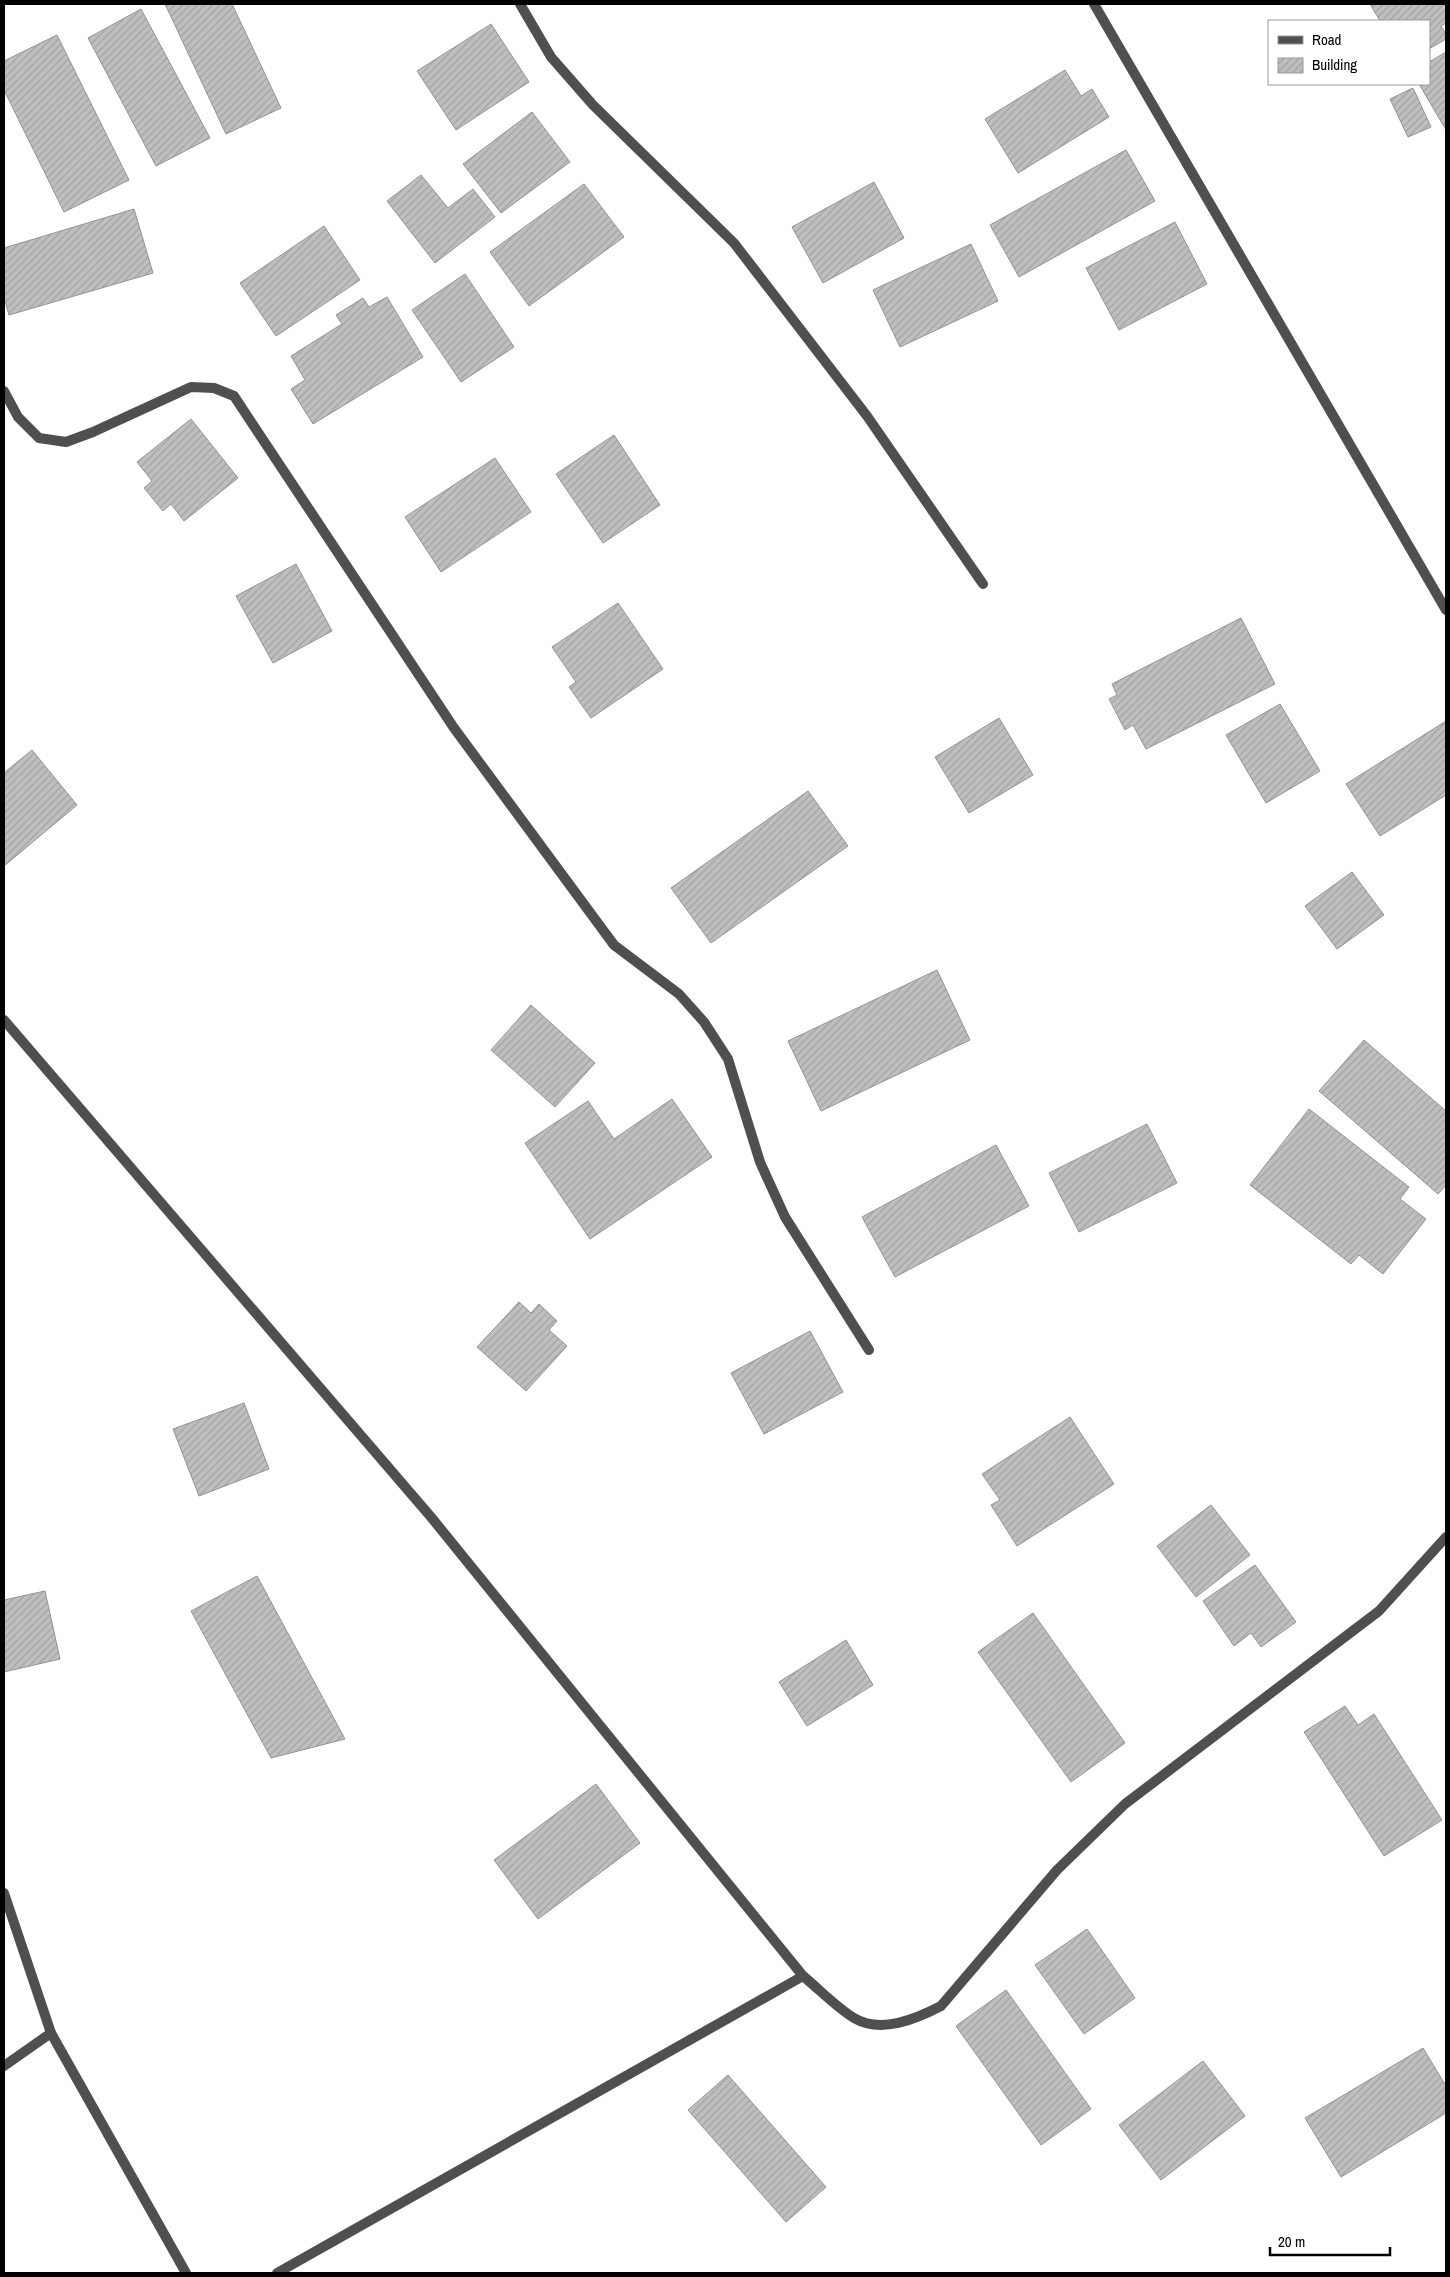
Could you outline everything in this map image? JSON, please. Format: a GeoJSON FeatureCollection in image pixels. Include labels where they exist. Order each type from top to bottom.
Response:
{"type":"FeatureCollection","features":[{"type":"Feature","properties":{"kind":"street"},"geometry":{"type":"LineString","coordinates":[[520,4],[551,57],[593,105],[734,243],[867,416],[982,584]]}},
{"type":"Feature","properties":{"kind":"street"},"geometry":{"type":"LineString","coordinates":[[1094,4],[1446,610]]}},
{"type":"Feature","properties":{"kind":"street"},"geometry":{"type":"LineString","coordinates":[[4,391],[18,417],[39,438],[66,442],[93,432],[191,387],[214,388],[234,396],[454,728],[614,945],[679,994],[704,1022],[728,1059],[760,1162],[785,1217],[869,1350]]}},
{"type":"Feature","properties":{"kind":"street"},"geometry":{"type":"LineString","coordinates":[[4,1020],[431,1517],[803,1976],[854,2018],[878,2025],[915,2020],[941,2006],[1057,1870],[1125,1804],[1379,1611],[1446,1537]]}},
{"type":"Feature","properties":{"kind":"street"},"geometry":{"type":"LineString","coordinates":[[4,1893],[52,2033],[186,2273]]}},
{"type":"Feature","properties":{"kind":"street"},"geometry":{"type":"LineString","coordinates":[[277,2273],[803,1976]]}},
{"type":"Feature","properties":{"kind":"street"},"geometry":{"type":"LineString","coordinates":[[4,2066],[52,2033]]}},
{"type":"Feature","properties":{"kind":"building"},"geometry":{"type":"Polygon","coordinates":[[[165,4],[232,4],[281,108],[226,134],[165,4]]]}},
{"type":"Feature","properties":{"kind":"building"},"geometry":{"type":"Polygon","coordinates":[[[1370,4],[1446,4],[1446,23],[1441,26],[1446,34],[1446,39],[1430,48],[1430,20],[1379,20],[1370,4]]]}},
{"type":"Feature","properties":{"kind":"building"},"geometry":{"type":"Polygon","coordinates":[[[141,9],[210,138],[156,166],[88,38],[141,9]]]}},
{"type":"Feature","properties":{"kind":"building"},"geometry":{"type":"Polygon","coordinates":[[[491,24],[529,82],[456,130],[417,71],[491,24]]]}},
{"type":"Feature","properties":{"kind":"building"},"geometry":{"type":"Polygon","coordinates":[[[57,35],[129,180],[64,212],[4,90],[4,61],[57,35]]]}},
{"type":"Feature","properties":{"kind":"building"},"geometry":{"type":"Polygon","coordinates":[[[1446,52],[1446,130],[1420,85],[1430,85],[1430,61],[1446,52]]]}},
{"type":"Feature","properties":{"kind":"building"},"geometry":{"type":"Polygon","coordinates":[[[1065,70],[1081,96],[1092,89],[1109,117],[1018,173],[985,119],[1065,70]]]}},
{"type":"Feature","properties":{"kind":"building"},"geometry":{"type":"Polygon","coordinates":[[[1413,88],[1431,127],[1408,137],[1390,99],[1413,88]]]}},
{"type":"Feature","properties":{"kind":"building"},"geometry":{"type":"Polygon","coordinates":[[[532,112],[570,162],[501,213],[463,164],[532,112]]]}},
{"type":"Feature","properties":{"kind":"building"},"geometry":{"type":"Polygon","coordinates":[[[1126,150],[1155,201],[1019,277],[990,225],[1126,150]]]}},
{"type":"Feature","properties":{"kind":"building"},"geometry":{"type":"Polygon","coordinates":[[[421,175],[448,208],[473,189],[495,217],[435,263],[387,201],[421,175]]]}},
{"type":"Feature","properties":{"kind":"building"},"geometry":{"type":"Polygon","coordinates":[[[874,182],[904,238],[823,283],[792,227],[874,182]]]}},
{"type":"Feature","properties":{"kind":"building"},"geometry":{"type":"Polygon","coordinates":[[[584,184],[624,237],[529,306],[490,252],[584,184]]]}},
{"type":"Feature","properties":{"kind":"building"},"geometry":{"type":"Polygon","coordinates":[[[134,209],[153,273],[9,315],[4,298],[4,248],[134,209]]]}},
{"type":"Feature","properties":{"kind":"building"},"geometry":{"type":"Polygon","coordinates":[[[1175,222],[1207,284],[1119,330],[1086,268],[1175,222]]]}},
{"type":"Feature","properties":{"kind":"building"},"geometry":{"type":"Polygon","coordinates":[[[324,226],[360,280],[276,336],[240,283],[324,226]]]}},
{"type":"Feature","properties":{"kind":"building"},"geometry":{"type":"Polygon","coordinates":[[[971,244],[998,301],[900,347],[873,290],[971,244]]]}},
{"type":"Feature","properties":{"kind":"building"},"geometry":{"type":"Polygon","coordinates":[[[465,274],[514,347],[461,382],[412,310],[465,274]]]}},
{"type":"Feature","properties":{"kind":"building"},"geometry":{"type":"Polygon","coordinates":[[[387,297],[423,357],[313,424],[291,389],[305,380],[291,356],[342,324],[336,315],[363,298],[369,307],[387,297]]]}},
{"type":"Feature","properties":{"kind":"building"},"geometry":{"type":"Polygon","coordinates":[[[191,419],[238,478],[184,521],[171,504],[163,511],[144,488],[152,481],[137,462],[191,419]]]}},
{"type":"Feature","properties":{"kind":"building"},"geometry":{"type":"Polygon","coordinates":[[[614,435],[660,505],[603,543],[556,474],[614,435]]]}},
{"type":"Feature","properties":{"kind":"building"},"geometry":{"type":"Polygon","coordinates":[[[495,458],[531,512],[441,572],[405,517],[495,458]]]}},
{"type":"Feature","properties":{"kind":"building"},"geometry":{"type":"Polygon","coordinates":[[[296,564],[332,631],[273,663],[236,596],[296,564]]]}},
{"type":"Feature","properties":{"kind":"building"},"geometry":{"type":"Polygon","coordinates":[[[618,603],[663,669],[591,718],[569,687],[576,682],[552,647],[618,603]]]}},
{"type":"Feature","properties":{"kind":"building"},"geometry":{"type":"Polygon","coordinates":[[[1241,618],[1275,684],[1146,749],[1133,725],[1125,730],[1109,699],[1117,695],[1112,684],[1241,618]]]}},
{"type":"Feature","properties":{"kind":"building"},"geometry":{"type":"Polygon","coordinates":[[[1280,704],[1320,771],[1266,803],[1226,735],[1280,704]]]}},
{"type":"Feature","properties":{"kind":"building"},"geometry":{"type":"Polygon","coordinates":[[[999,718],[1033,775],[969,813],[935,757],[999,718]]]}},
{"type":"Feature","properties":{"kind":"building"},"geometry":{"type":"Polygon","coordinates":[[[1446,721],[1446,795],[1380,836],[1346,784],[1446,721]]]}},
{"type":"Feature","properties":{"kind":"building"},"geometry":{"type":"Polygon","coordinates":[[[32,750],[77,805],[4,866],[4,773],[32,750]]]}},
{"type":"Feature","properties":{"kind":"building"},"geometry":{"type":"Polygon","coordinates":[[[808,791],[848,846],[711,943],[671,888],[808,791]]]}},
{"type":"Feature","properties":{"kind":"building"},"geometry":{"type":"Polygon","coordinates":[[[1352,872],[1384,915],[1337,949],[1305,906],[1352,872]]]}},
{"type":"Feature","properties":{"kind":"building"},"geometry":{"type":"Polygon","coordinates":[[[937,970],[970,1040],[821,1111],[788,1041],[937,970]]]}},
{"type":"Feature","properties":{"kind":"building"},"geometry":{"type":"Polygon","coordinates":[[[531,1005],[595,1063],[555,1107],[491,1050],[531,1005]]]}},
{"type":"Feature","properties":{"kind":"building"},"geometry":{"type":"Polygon","coordinates":[[[1364,1040],[1446,1111],[1446,1185],[1438,1194],[1319,1091],[1364,1040]]]}},
{"type":"Feature","properties":{"kind":"building"},"geometry":{"type":"Polygon","coordinates":[[[672,1099],[712,1157],[590,1239],[525,1143],[588,1101],[614,1139],[672,1099]]]}},
{"type":"Feature","properties":{"kind":"building"},"geometry":{"type":"Polygon","coordinates":[[[1309,1109],[1409,1187],[1400,1199],[1426,1219],[1383,1274],[1359,1255],[1351,1264],[1250,1185],[1309,1109]]]}},
{"type":"Feature","properties":{"kind":"building"},"geometry":{"type":"Polygon","coordinates":[[[1147,1124],[1177,1183],[1079,1232],[1049,1173],[1147,1124]]]}},
{"type":"Feature","properties":{"kind":"building"},"geometry":{"type":"Polygon","coordinates":[[[996,1145],[1029,1206],[895,1277],[862,1217],[996,1145]]]}},
{"type":"Feature","properties":{"kind":"building"},"geometry":{"type":"Polygon","coordinates":[[[519,1302],[531,1313],[539,1304],[557,1321],[549,1330],[567,1346],[526,1391],[477,1347],[519,1302]]]}},
{"type":"Feature","properties":{"kind":"building"},"geometry":{"type":"Polygon","coordinates":[[[810,1331],[843,1392],[764,1434],[731,1373],[810,1331]]]}},
{"type":"Feature","properties":{"kind":"building"},"geometry":{"type":"Polygon","coordinates":[[[244,1403],[269,1469],[199,1496],[173,1429],[244,1403]]]}},
{"type":"Feature","properties":{"kind":"building"},"geometry":{"type":"Polygon","coordinates":[[[1070,1417],[1114,1484],[1017,1546],[991,1505],[1000,1500],[982,1474],[1070,1417]]]}},
{"type":"Feature","properties":{"kind":"building"},"geometry":{"type":"Polygon","coordinates":[[[1211,1505],[1250,1555],[1196,1597],[1157,1546],[1211,1505]]]}},
{"type":"Feature","properties":{"kind":"building"},"geometry":{"type":"Polygon","coordinates":[[[1255,1565],[1296,1622],[1261,1647],[1251,1633],[1234,1646],[1203,1601],[1255,1565]]]}},
{"type":"Feature","properties":{"kind":"building"},"geometry":{"type":"Polygon","coordinates":[[[257,1576],[345,1739],[271,1758],[191,1611],[257,1576]]]}},
{"type":"Feature","properties":{"kind":"building"},"geometry":{"type":"Polygon","coordinates":[[[45,1591],[60,1659],[4,1672],[4,1600],[45,1591]]]}},
{"type":"Feature","properties":{"kind":"building"},"geometry":{"type":"Polygon","coordinates":[[[1033,1613],[1125,1743],[1071,1782],[978,1652],[1033,1613]]]}},
{"type":"Feature","properties":{"kind":"building"},"geometry":{"type":"Polygon","coordinates":[[[846,1640],[873,1685],[807,1726],[779,1682],[846,1640]]]}},
{"type":"Feature","properties":{"kind":"building"},"geometry":{"type":"Polygon","coordinates":[[[1345,1706],[1358,1725],[1374,1714],[1442,1820],[1384,1856],[1304,1732],[1345,1706]]]}},
{"type":"Feature","properties":{"kind":"building"},"geometry":{"type":"Polygon","coordinates":[[[596,1784],[640,1843],[538,1919],[494,1860],[596,1784]]]}},
{"type":"Feature","properties":{"kind":"building"},"geometry":{"type":"Polygon","coordinates":[[[1087,1929],[1135,1998],[1084,2034],[1035,1965],[1087,1929]]]}},
{"type":"Feature","properties":{"kind":"building"},"geometry":{"type":"Polygon","coordinates":[[[1006,1990],[1091,2109],[1041,2145],[956,2026],[1006,1990]]]}},
{"type":"Feature","properties":{"kind":"building"},"geometry":{"type":"Polygon","coordinates":[[[1423,2048],[1446,2086],[1446,2113],[1341,2177],[1305,2118],[1423,2048]]]}},
{"type":"Feature","properties":{"kind":"building"},"geometry":{"type":"Polygon","coordinates":[[[1203,2061],[1245,2116],[1161,2180],[1119,2125],[1203,2061]]]}},
{"type":"Feature","properties":{"kind":"building"},"geometry":{"type":"Polygon","coordinates":[[[728,2075],[826,2187],[786,2222],[688,2110],[728,2075]]]}}]}
